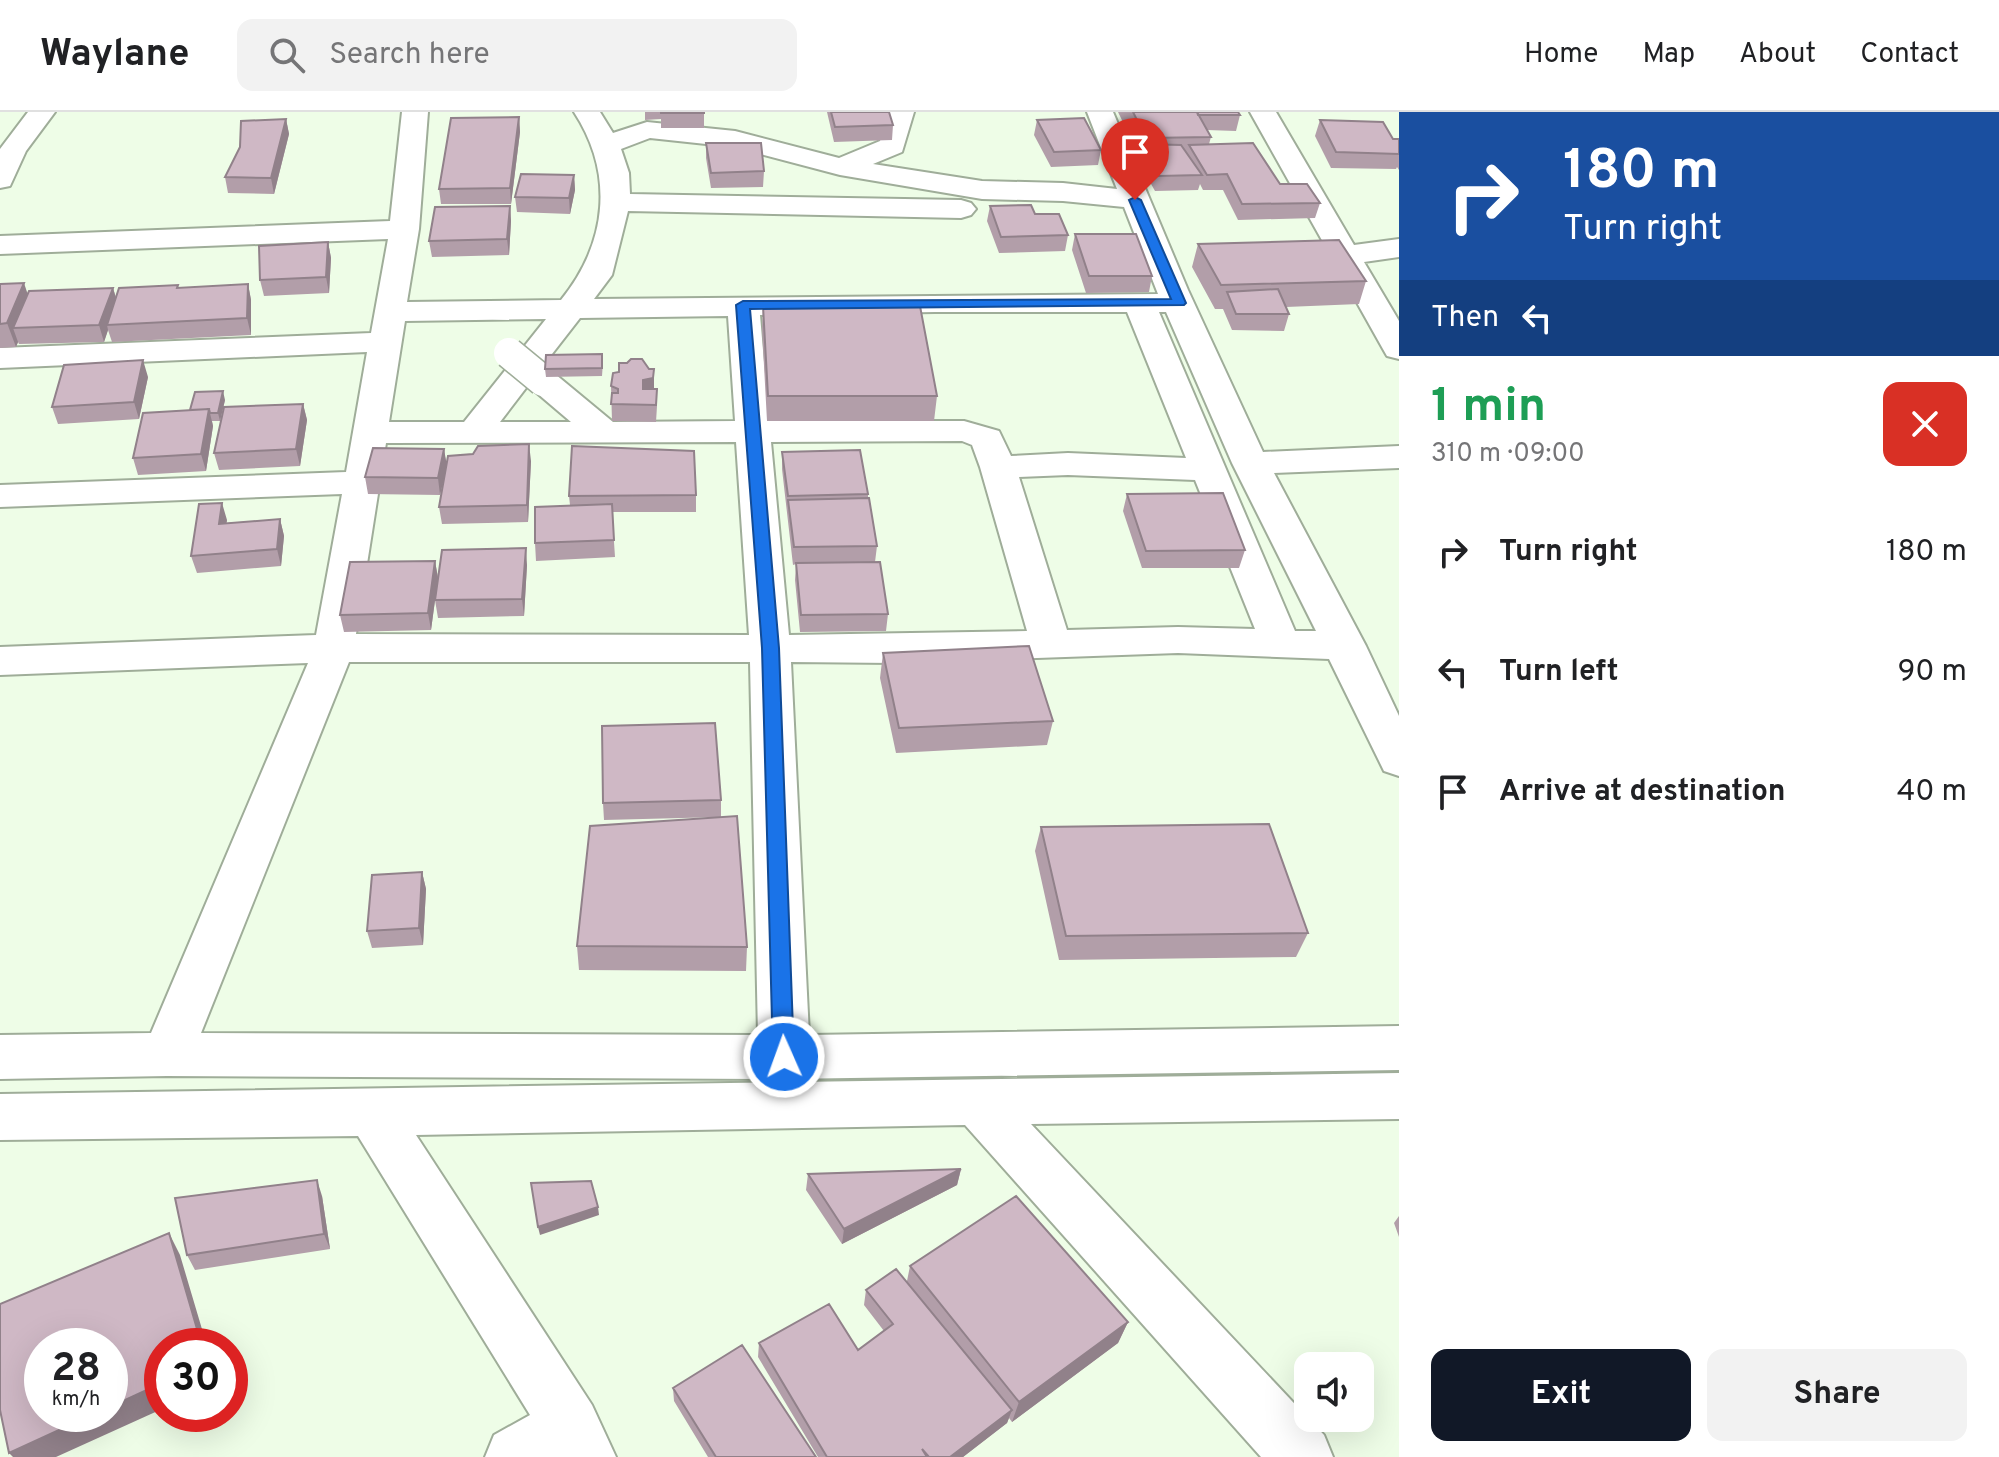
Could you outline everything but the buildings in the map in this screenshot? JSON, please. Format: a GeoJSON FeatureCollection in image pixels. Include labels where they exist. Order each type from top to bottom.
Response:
{"type":"FeatureCollection","features":[{"type":"Feature","properties":{"kind":"street"},"geometry":{"type":"LineString","coordinates":[[0,180],[7,150],[42,112]]}},
{"type":"Feature","properties":{"kind":"street"},"geometry":{"type":"LineString","coordinates":[[167,1054],[334,648],[404,229],[415,112]]}},
{"type":"Feature","properties":{"kind":"street"},"geometry":{"type":"LineString","coordinates":[[474,432],[597,275],[606,247],[617,183],[604,146],[587,112]]}},
{"type":"Feature","properties":{"kind":"street"},"geometry":{"type":"LineString","coordinates":[[613,202],[763,187],[840,167],[892,146],[901,112]]}},
{"type":"Feature","properties":{"kind":"street"},"geometry":{"type":"LineString","coordinates":[[1100,112],[1137,206],[1250,463],[1346,646],[1399,760]]}},
{"type":"Feature","properties":{"kind":"street"},"geometry":{"type":"LineString","coordinates":[[1263,112],[1399,349]]}},
{"type":"Feature","properties":{"kind":"street"},"geometry":{"type":"LineString","coordinates":[[604,146],[647,130],[735,139],[840,167],[982,190],[1063,192],[1137,206]]}},
{"type":"Feature","properties":{"kind":"street"},"geometry":{"type":"LineString","coordinates":[[613,202],[1137,206]]}},
{"type":"Feature","properties":{"kind":"street"},"geometry":{"type":"LineString","coordinates":[[0,245],[404,229]]}},
{"type":"Feature","properties":{"kind":"street"},"geometry":{"type":"LineString","coordinates":[[1343,256],[1399,248]]}},
{"type":"Feature","properties":{"kind":"street"},"geometry":{"type":"LineString","coordinates":[[1139,303],[1280,642]]}},
{"type":"Feature","properties":{"kind":"street"},"geometry":{"type":"LineString","coordinates":[[0,358],[388,327],[458,311],[743,305],[1179,303]]}},
{"type":"Feature","properties":{"kind":"street"},"geometry":{"type":"LineString","coordinates":[[743,305],[770,648],[784,1057]]}},
{"type":"Feature","properties":{"kind":"street"},"geometry":{"type":"LineString","coordinates":[[458,311],[604,432]]}},
{"type":"Feature","properties":{"kind":"street"},"geometry":{"type":"LineString","coordinates":[[371,433],[964,431],[987,438],[1050,641]]}},
{"type":"Feature","properties":{"kind":"street"},"geometry":{"type":"LineString","coordinates":[[1250,463],[1399,457]]}},
{"type":"Feature","properties":{"kind":"street"},"geometry":{"type":"LineString","coordinates":[[998,467],[1068,464],[1209,470]]}},
{"type":"Feature","properties":{"kind":"street"},"geometry":{"type":"LineString","coordinates":[[0,496],[362,482]]}},
{"type":"Feature","properties":{"kind":"street"},"geometry":{"type":"LineString","coordinates":[[0,661],[334,648],[894,649],[1050,641],[1280,642],[1346,646]]}},
{"type":"Feature","properties":{"kind":"street"},"geometry":{"type":"LineString","coordinates":[[0,1057],[167,1054],[784,1057],[1399,1048]]}},
{"type":"Feature","properties":{"kind":"street"},"geometry":{"type":"LineString","coordinates":[[0,1117],[373,1115],[975,1100],[1399,1096]]}},
{"type":"Feature","properties":{"kind":"street"},"geometry":{"type":"LineString","coordinates":[[975,1100],[1302,1457]]}},
{"type":"Feature","properties":{"kind":"street"},"geometry":{"type":"LineString","coordinates":[[373,1115],[578,1442],[516,1457]]}},
{"type":"Feature","properties":{"kind":"route"},"geometry":{"type":"LineString","coordinates":[[784,1057],[770,648],[743,305],[1179,303],[1135,200]]}}]}
